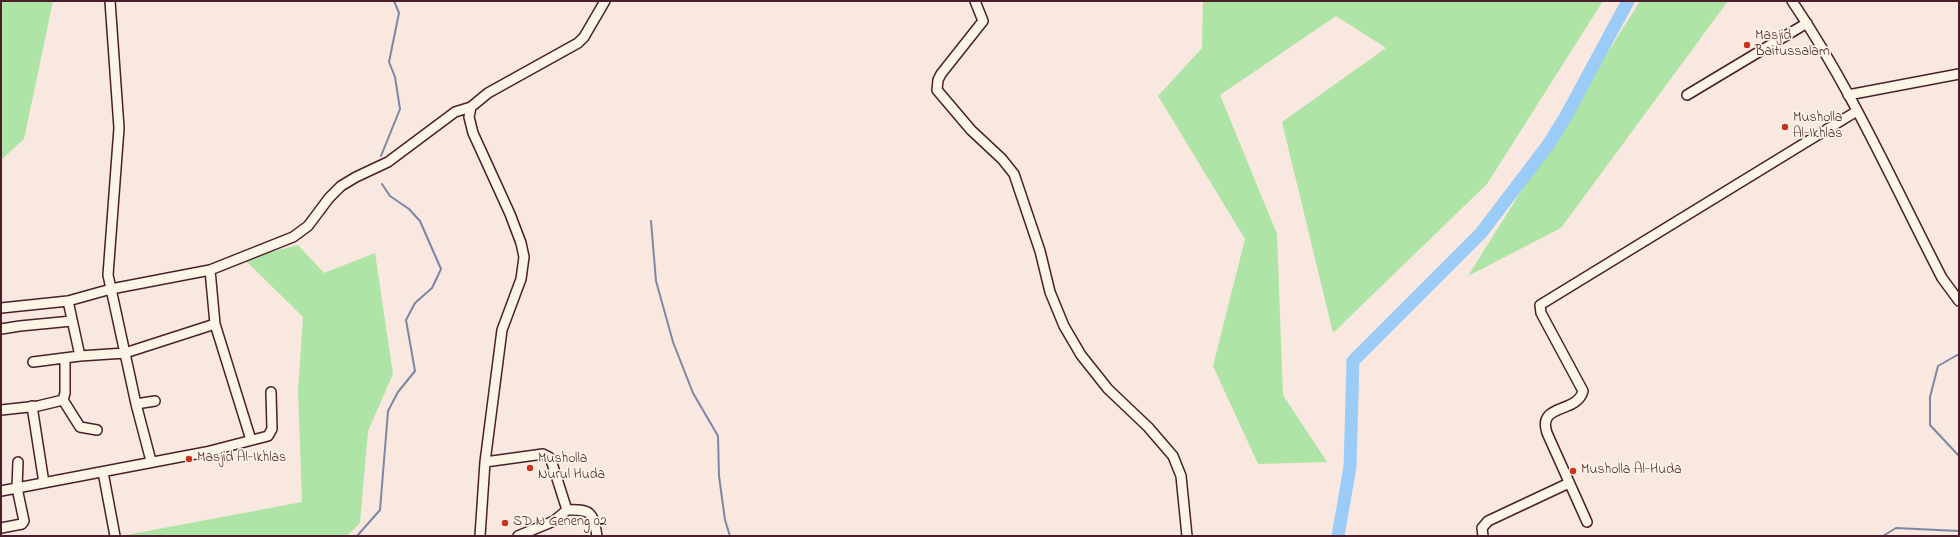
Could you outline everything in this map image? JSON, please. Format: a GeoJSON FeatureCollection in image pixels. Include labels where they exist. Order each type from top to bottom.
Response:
{"type":"FeatureCollection","features":[{"type":"Feature","properties":{"kind":"street"},"geometry":{"type":"LineString","coordinates":[[110,1],[119,128],[113,214],[107,267],[136,404],[151,461]]}},
{"type":"Feature","properties":{"kind":"street"},"geometry":{"type":"LineString","coordinates":[[1,308],[68,301],[111,289],[210,270],[293,237],[308,226],[329,198],[341,186],[388,162],[455,112],[471,107],[488,93],[554,57],[578,42],[584,37],[605,1]]}},
{"type":"Feature","properties":{"kind":"street"},"geometry":{"type":"LineString","coordinates":[[975,1],[983,21],[941,74],[938,80],[937,90],[971,130],[1002,159],[1014,174],[1040,251],[1050,292],[1064,326],[1081,355],[1108,389],[1148,427],[1173,456],[1181,476],[1187,536]]}},
{"type":"Feature","properties":{"kind":"street"},"geometry":{"type":"LineString","coordinates":[[1792,1],[1808,23],[1857,111],[1942,278],[1959,301]]}},
{"type":"Feature","properties":{"kind":"street"},"geometry":{"type":"LineString","coordinates":[[1687,95],[1808,23]]}},
{"type":"Feature","properties":{"kind":"street"},"geometry":{"type":"LineString","coordinates":[[1848,95],[1959,74]]}},
{"type":"Feature","properties":{"kind":"street"},"geometry":{"type":"LineString","coordinates":[[471,107],[469,117],[473,133],[510,214],[524,253],[521,279],[502,330],[485,462],[480,536]]}},
{"type":"Feature","properties":{"kind":"street"},"geometry":{"type":"LineString","coordinates":[[1587,522],[1547,433],[1545,419],[1548,415],[1579,399],[1583,391],[1541,313],[1540,305],[1857,111]]}},
{"type":"Feature","properties":{"kind":"street"},"geometry":{"type":"LineString","coordinates":[[210,270],[215,324],[251,440]]}},
{"type":"Feature","properties":{"kind":"street"},"geometry":{"type":"LineString","coordinates":[[68,301],[80,356]]}},
{"type":"Feature","properties":{"kind":"street"},"geometry":{"type":"LineString","coordinates":[[1,329],[72,321]]}},
{"type":"Feature","properties":{"kind":"street"},"geometry":{"type":"LineString","coordinates":[[33,362],[80,356],[125,353],[215,324]]}},
{"type":"Feature","properties":{"kind":"street"},"geometry":{"type":"LineString","coordinates":[[66,358],[65,393],[63,400],[80,427],[97,430]]}},
{"type":"Feature","properties":{"kind":"street"},"geometry":{"type":"LineString","coordinates":[[1,492],[151,461],[206,452],[268,436],[272,432],[273,421],[271,392]]}},
{"type":"Feature","properties":{"kind":"street"},"geometry":{"type":"LineString","coordinates":[[1,410],[63,400]]}},
{"type":"Feature","properties":{"kind":"street"},"geometry":{"type":"LineString","coordinates":[[136,404],[155,401]]}},
{"type":"Feature","properties":{"kind":"street"},"geometry":{"type":"LineString","coordinates":[[32,406],[44,483]]}},
{"type":"Feature","properties":{"kind":"street"},"geometry":{"type":"LineString","coordinates":[[485,462],[543,454],[547,455],[552,463],[567,510]]}},
{"type":"Feature","properties":{"kind":"street"},"geometry":{"type":"LineString","coordinates":[[1,528],[23,523],[17,488],[18,462]]}},
{"type":"Feature","properties":{"kind":"street"},"geometry":{"type":"LineString","coordinates":[[103,472],[115,536]]}},
{"type":"Feature","properties":{"kind":"street"},"geometry":{"type":"LineString","coordinates":[[1483,536],[1482,528],[1488,521],[1569,483]]}},
{"type":"Feature","properties":{"kind":"street"},"geometry":{"type":"LineString","coordinates":[[523,535],[554,521],[567,510],[586,510],[590,512],[595,524],[596,536]]}},
{"type":"Feature","properties":{"kind":"green space"},"geometry":{"type":"Polygon","coordinates":[[[1,1],[53,1],[24,139],[1,160],[1,1]]]}},
{"type":"Feature","properties":{"kind":"green space"},"geometry":{"type":"Polygon","coordinates":[[[1203,1],[1603,1],[1487,184],[1333,333],[1282,122],[1386,48],[1336,16],[1220,95],[1277,234],[1283,395],[1327,462],[1258,464],[1213,366],[1245,239],[1158,96],[1202,48],[1203,1]]]}},
{"type":"Feature","properties":{"kind":"green space"},"geometry":{"type":"Polygon","coordinates":[[[1640,1],[1728,1],[1561,228],[1468,276],[1640,1]]]}},
{"type":"Feature","properties":{"kind":"green space"},"geometry":{"type":"Polygon","coordinates":[[[298,245],[324,273],[375,253],[393,374],[368,431],[360,523],[347,536],[121,536],[302,502],[298,391],[303,317],[244,259],[298,245]]]}},
{"type":"Feature","properties":{"kind":"waterway"},"geometry":{"type":"LineString","coordinates":[[381,156],[400,109],[395,77],[389,62],[399,13],[394,1]]}},
{"type":"Feature","properties":{"kind":"waterway"},"geometry":{"type":"LineString","coordinates":[[1338,536],[1350,467],[1353,361],[1481,233],[1548,145],[1566,116],[1628,1]]}},
{"type":"Feature","properties":{"kind":"waterway"},"geometry":{"type":"LineString","coordinates":[[357,536],[380,510],[388,411],[398,392],[415,371],[406,320],[415,303],[432,288],[441,269],[420,221],[409,209],[390,196],[382,184]]}},
{"type":"Feature","properties":{"kind":"waterway"},"geometry":{"type":"LineString","coordinates":[[651,221],[656,281],[673,342],[693,393],[718,436],[719,476],[725,520],[730,536]]}},
{"type":"Feature","properties":{"kind":"waterway"},"geometry":{"type":"LineString","coordinates":[[1959,354],[1938,366],[1930,397],[1930,425],[1959,456]]}},
{"type":"Feature","properties":{"kind":"waterway"},"geometry":{"type":"LineString","coordinates":[[1883,536],[1896,528],[1959,531]]}},
{"type":"Feature","properties":{"kind":"place","name":"Masjid Baitussalam"},"geometry":{"type":"Point","coordinates":[1747,45]}},
{"type":"Feature","properties":{"kind":"place","name":"Musholla Al-Ikhlas"},"geometry":{"type":"Point","coordinates":[1785,127]}},
{"type":"Feature","properties":{"kind":"place","name":"Masjid Al-Ikhlas"},"geometry":{"type":"Point","coordinates":[189,459]}},
{"type":"Feature","properties":{"kind":"place","name":"Musholla Nurul Huda"},"geometry":{"type":"Point","coordinates":[530,468]}},
{"type":"Feature","properties":{"kind":"place","name":"Musholla Al-Huda"},"geometry":{"type":"Point","coordinates":[1573,471]}},
{"type":"Feature","properties":{"kind":"place","name":"SD N Geneng 02"},"geometry":{"type":"Point","coordinates":[505,523]}}]}
